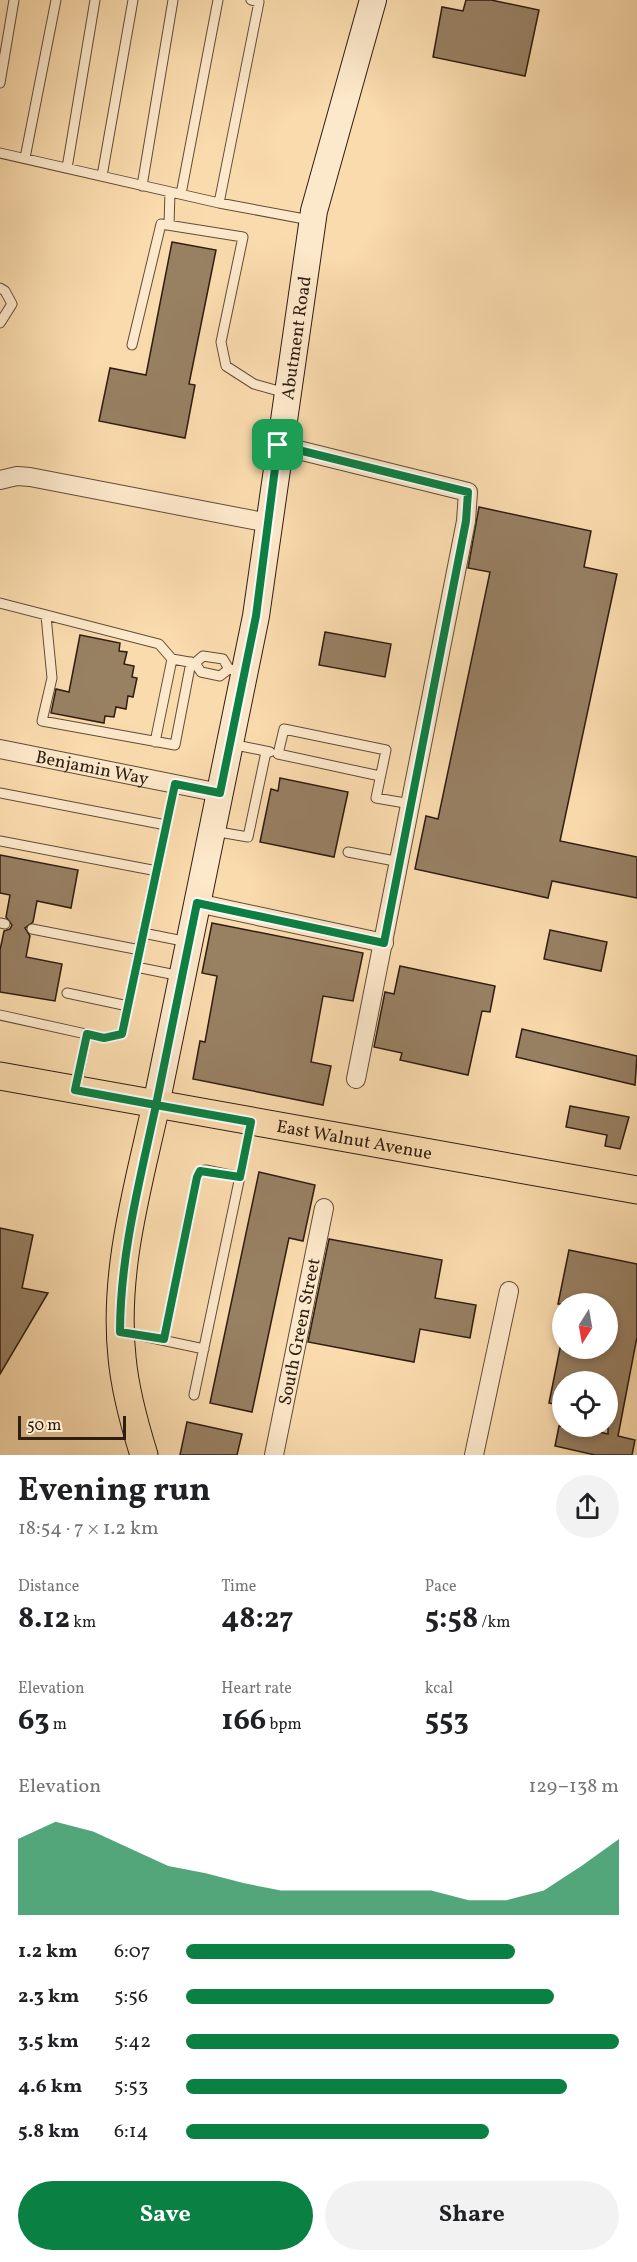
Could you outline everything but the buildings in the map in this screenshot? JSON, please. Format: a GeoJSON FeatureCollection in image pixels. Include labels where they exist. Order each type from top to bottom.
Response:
{"type":"FeatureCollection","features":[{"type":"Feature","properties":{"kind":"main road","name":"Abutment Road"},"geometry":{"type":"LineString","coordinates":[[156,1105],[230,744],[237,671],[269,523],[278,445],[312,221],[373,0]]}},
{"type":"Feature","properties":{"kind":"main road","name":"East Walnut Avenue"},"geometry":{"type":"LineString","coordinates":[[0,1076],[637,1190]]}},
{"type":"Feature","properties":{"kind":"main road"},"geometry":{"type":"LineString","coordinates":[[144,1455],[125,1382],[120,1332],[122,1282],[127,1245],[156,1105]]}},
{"type":"Feature","properties":{"kind":"street"},"geometry":{"type":"LineString","coordinates":[[278,445],[468,492],[466,521],[356,1079]]}},
{"type":"Feature","properties":{"kind":"street"},"geometry":{"type":"LineString","coordinates":[[0,480],[17,476],[30,477],[269,523]]}},
{"type":"Feature","properties":{"kind":"street","name":"Benjamin Way"},"geometry":{"type":"LineString","coordinates":[[0,750],[220,793]]}},
{"type":"Feature","properties":{"kind":"street"},"geometry":{"type":"LineString","coordinates":[[197,903],[384,943]]}},
{"type":"Feature","properties":{"kind":"street","name":"South Green Street"},"geometry":{"type":"LineString","coordinates":[[274,1455],[324,1208]]}},
{"type":"Feature","properties":{"kind":"street"},"geometry":{"type":"LineString","coordinates":[[474,1455],[509,1291]]}},
{"type":"Feature","properties":{"kind":"lane"},"geometry":{"type":"LineString","coordinates":[[0,83],[14,0]]}},
{"type":"Feature","properties":{"kind":"lane"},"geometry":{"type":"LineString","coordinates":[[25,158],[56,0]]}},
{"type":"Feature","properties":{"kind":"lane"},"geometry":{"type":"LineString","coordinates":[[67,168],[95,0]]}},
{"type":"Feature","properties":{"kind":"lane"},"geometry":{"type":"LineString","coordinates":[[102,176],[133,0]]}},
{"type":"Feature","properties":{"kind":"lane"},"geometry":{"type":"LineString","coordinates":[[142,186],[173,0]]}},
{"type":"Feature","properties":{"kind":"lane"},"geometry":{"type":"LineString","coordinates":[[181,194],[218,0]]}},
{"type":"Feature","properties":{"kind":"lane"},"geometry":{"type":"LineString","coordinates":[[219,203],[258,1]]}},
{"type":"Feature","properties":{"kind":"lane"},"geometry":{"type":"LineString","coordinates":[[0,153],[219,203],[312,221]]}},
{"type":"Feature","properties":{"kind":"lane"},"geometry":{"type":"LineString","coordinates":[[169,225],[170,192]]}},
{"type":"Feature","properties":{"kind":"lane"},"geometry":{"type":"LineString","coordinates":[[132,345],[161,224],[243,237],[221,342],[226,366],[254,384],[286,393]]}},
{"type":"Feature","properties":{"kind":"lane"},"geometry":{"type":"LineString","coordinates":[[0,288],[5,291],[12,304],[0,323]]}},
{"type":"Feature","properties":{"kind":"lane"},"geometry":{"type":"LineString","coordinates":[[0,603],[159,644],[172,659],[193,663],[201,672],[220,676],[237,671]]}},
{"type":"Feature","properties":{"kind":"lane"},"geometry":{"type":"LineString","coordinates":[[46,616],[52,678],[42,721],[175,745],[193,663],[203,656],[223,659],[237,671]]}},
{"type":"Feature","properties":{"kind":"lane"},"geometry":{"type":"LineString","coordinates":[[155,742],[172,659]]}},
{"type":"Feature","properties":{"kind":"lane"},"geometry":{"type":"LineString","coordinates":[[278,754],[284,729],[386,750],[376,798],[411,804]]}},
{"type":"Feature","properties":{"kind":"lane"},"geometry":{"type":"LineString","coordinates":[[230,744],[380,776]]}},
{"type":"Feature","properties":{"kind":"lane"},"geometry":{"type":"LineString","coordinates":[[212,831],[248,837],[266,752]]}},
{"type":"Feature","properties":{"kind":"lane"},"geometry":{"type":"LineString","coordinates":[[0,1016],[104,1038],[122,1034],[175,784]]}},
{"type":"Feature","properties":{"kind":"lane"},"geometry":{"type":"LineString","coordinates":[[0,793],[166,825]]}},
{"type":"Feature","properties":{"kind":"lane"},"geometry":{"type":"LineString","coordinates":[[0,841],[157,870]]}},
{"type":"Feature","properties":{"kind":"lane"},"geometry":{"type":"LineString","coordinates":[[348,852],[400,862]]}},
{"type":"Feature","properties":{"kind":"lane"},"geometry":{"type":"LineString","coordinates":[[32,929],[140,950]]}},
{"type":"Feature","properties":{"kind":"lane"},"geometry":{"type":"LineString","coordinates":[[143,933],[189,942]]}},
{"type":"Feature","properties":{"kind":"lane"},"geometry":{"type":"LineString","coordinates":[[136,967],[182,977]]}},
{"type":"Feature","properties":{"kind":"lane"},"geometry":{"type":"LineString","coordinates":[[67,993],[128,1006]]}},
{"type":"Feature","properties":{"kind":"lane"},"geometry":{"type":"LineString","coordinates":[[75,1090],[87,1034]]}},
{"type":"Feature","properties":{"kind":"lane"},"geometry":{"type":"LineString","coordinates":[[194,1395],[251,1122]]}},
{"type":"Feature","properties":{"kind":"lane"},"geometry":{"type":"LineString","coordinates":[[164,1339],[197,1177],[200,1171],[206,1170],[240,1177]]}},
{"type":"Feature","properties":{"kind":"lane"},"geometry":{"type":"LineString","coordinates":[[120,1332],[164,1339],[204,1349]]}},
{"type":"Feature","properties":{"kind":"route"},"geometry":{"type":"LineString","coordinates":[[278,445],[256,616],[220,793],[175,784],[122,1034],[104,1038],[87,1034],[75,1090],[156,1105],[127,1245],[122,1282],[120,1332],[164,1339],[197,1177],[200,1171],[206,1170],[240,1177],[251,1122],[156,1105],[197,903],[384,943],[466,521],[468,492],[278,445]]}}]}
